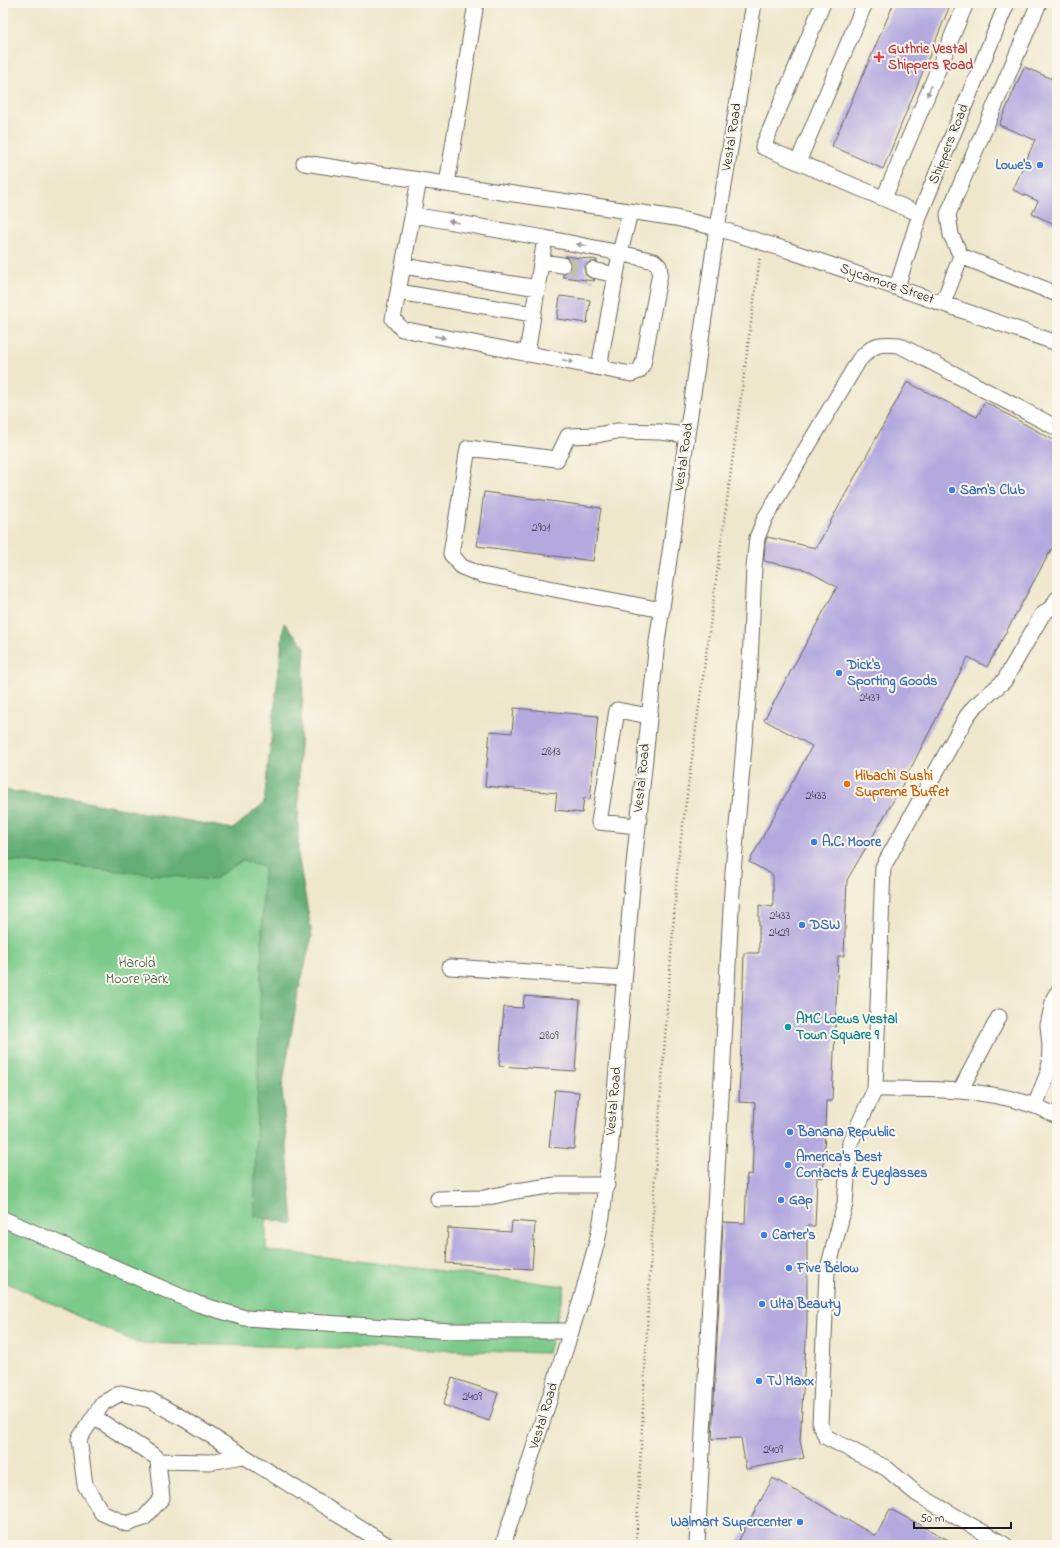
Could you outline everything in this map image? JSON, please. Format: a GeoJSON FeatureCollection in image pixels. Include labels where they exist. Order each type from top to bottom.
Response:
{"type":"FeatureCollection","features":[{"type":"Feature","properties":{"kind":"street"},"geometry":{"type":"LineString","coordinates":[[447,184],[476,3]]}},
{"type":"Feature","properties":{"kind":"street","name":"Vestal Road"},"geometry":{"type":"LineString","coordinates":[[503,1545],[571,1331],[597,1242],[607,1186],[637,826],[662,610],[717,228],[754,3]]}},
{"type":"Feature","properties":{"kind":"street"},"geometry":{"type":"LineString","coordinates":[[823,3],[763,147],[920,214]]}},
{"type":"Feature","properties":{"kind":"street"},"geometry":{"type":"LineString","coordinates":[[798,162],[865,3]]}},
{"type":"Feature","properties":{"kind":"street"},"geometry":{"type":"LineString","coordinates":[[884,198],[966,3]]}},
{"type":"Feature","properties":{"kind":"street","name":"Shippers Road"},"geometry":{"type":"LineString","coordinates":[[897,287],[920,214],[1007,3]]}},
{"type":"Feature","properties":{"kind":"street"},"geometry":{"type":"LineString","coordinates":[[1039,3],[948,214],[951,235],[961,256],[1057,294]]}},
{"type":"Feature","properties":{"kind":"street","name":"Sycamore Street"},"geometry":{"type":"LineString","coordinates":[[304,163],[676,218],[717,228],[897,287],[1057,343]]}},
{"type":"Feature","properties":{"kind":"street"},"geometry":{"type":"LineString","coordinates":[[412,215],[546,238],[654,261],[659,266],[660,272],[643,364],[638,371],[631,374],[402,329],[393,318],[412,215],[419,180]]}},
{"type":"Feature","properties":{"kind":"street"},"geometry":{"type":"LineString","coordinates":[[599,367],[620,254],[630,212]]}},
{"type":"Feature","properties":{"kind":"street"},"geometry":{"type":"LineString","coordinates":[[527,354],[546,238]]}},
{"type":"Feature","properties":{"kind":"street"},"geometry":{"type":"LineString","coordinates":[[943,303],[961,256]]}},
{"type":"Feature","properties":{"kind":"street"},"geometry":{"type":"LineString","coordinates":[[542,262],[562,265]]}},
{"type":"Feature","properties":{"kind":"street"},"geometry":{"type":"LineString","coordinates":[[403,266],[538,288]]}},
{"type":"Feature","properties":{"kind":"street"},"geometry":{"type":"LineString","coordinates":[[593,270],[616,275]]}},
{"type":"Feature","properties":{"kind":"street"},"geometry":{"type":"LineString","coordinates":[[398,292],[533,314]]}},
{"type":"Feature","properties":{"kind":"street"},"geometry":{"type":"LineString","coordinates":[[697,1545],[732,872],[749,688],[754,567],[757,538],[765,518],[859,360],[869,348],[882,343],[899,345],[1057,428]]}},
{"type":"Feature","properties":{"kind":"street"},"geometry":{"type":"LineString","coordinates":[[662,610],[482,575],[462,567],[451,554],[468,448],[558,460],[568,436],[597,435],[617,431],[660,432],[687,435]]}},
{"type":"Feature","properties":{"kind":"street"},"geometry":{"type":"LineString","coordinates":[[1005,1545],[917,1494],[886,1468],[826,1437],[820,1424],[827,1272],[845,1204],[850,1143],[875,1089],[884,867],[967,716],[974,707],[1004,681],[1042,615],[1053,606],[1057,599]]}},
{"type":"Feature","properties":{"kind":"street"},"geometry":{"type":"LineString","coordinates":[[637,826],[599,822],[617,710],[649,716]]}},
{"type":"Feature","properties":{"kind":"street"},"geometry":{"type":"LineString","coordinates":[[450,967],[624,978]]}},
{"type":"Feature","properties":{"kind":"street"},"geometry":{"type":"LineString","coordinates":[[1035,1106],[1049,1070],[1050,1046],[1048,1025],[1056,1002]]}},
{"type":"Feature","properties":{"kind":"street"},"geometry":{"type":"LineString","coordinates":[[960,1091],[999,1017]]}},
{"type":"Feature","properties":{"kind":"street"},"geometry":{"type":"LineString","coordinates":[[1050,1046],[1057,1067]]}},
{"type":"Feature","properties":{"kind":"street"},"geometry":{"type":"LineString","coordinates":[[875,1089],[960,1091],[1002,1098],[1035,1106],[1057,1116]]}},
{"type":"Feature","properties":{"kind":"street"},"geometry":{"type":"LineString","coordinates":[[438,1199],[484,1198],[516,1191],[556,1185],[607,1186]]}},
{"type":"Feature","properties":{"kind":"street"},"geometry":{"type":"LineString","coordinates":[[3,1219],[198,1304],[245,1318],[451,1331],[571,1331]]}},
{"type":"Feature","properties":{"kind":"street"},"geometry":{"type":"LineString","coordinates":[[94,1417],[156,1457],[158,1461],[162,1498],[144,1518],[127,1524],[102,1513],[85,1485],[79,1439],[103,1403],[121,1393],[150,1400],[184,1418],[382,1544]]}},
{"type":"Feature","properties":{"kind":"street"},"geometry":{"type":"LineString","coordinates":[[158,1461],[210,1462],[243,1456]]}},
{"type":"Feature","properties":{"kind":"path"},"geometry":{"type":"LineString","coordinates":[[636,1545],[655,1174],[678,861],[760,256]]}},
{"type":"Feature","properties":{"kind":"green space"},"geometry":{"type":"Polygon","coordinates":[[[284,623],[305,647],[299,764],[298,854],[312,936],[298,993],[282,1088],[293,1224],[254,1216],[264,867],[243,860],[212,880],[3,860],[3,790],[70,799],[233,829],[264,803],[284,623]]]}},
{"type":"Feature","properties":{"kind":"green space","name":"Harold Moore Park"},"geometry":{"type":"Polygon","coordinates":[[[3,834],[275,839],[266,1250],[565,1286],[548,1353],[137,1343],[3,1281],[3,834]]]}},
{"type":"Feature","properties":{"kind":"building"},"geometry":{"type":"Polygon","coordinates":[[[894,3],[951,3],[883,169],[832,146],[894,3]]]}},
{"type":"Feature","properties":{"kind":"building","name":"Lowe's"},"geometry":{"type":"Polygon","coordinates":[[[1024,67],[1057,81],[1057,225],[1032,214],[1038,201],[1013,190],[1035,140],[999,125],[1024,67]]]}},
{"type":"Feature","properties":{"kind":"building"},"geometry":{"type":"Polygon","coordinates":[[[565,256],[597,260],[597,262],[590,262],[586,264],[584,268],[587,276],[595,280],[563,277],[563,274],[569,271],[571,266],[570,261],[565,256]]]}},
{"type":"Feature","properties":{"kind":"building"},"geometry":{"type":"Polygon","coordinates":[[[560,296],[590,300],[587,323],[557,319],[560,296]]]}},
{"type":"Feature","properties":{"kind":"building"},"geometry":{"type":"Polygon","coordinates":[[[907,382],[977,417],[985,402],[1057,442],[1057,539],[987,667],[968,657],[898,793],[847,880],[844,956],[838,956],[832,1101],[826,1101],[823,1178],[817,1177],[815,1226],[807,1226],[807,1324],[800,1441],[804,1458],[746,1469],[741,1438],[712,1439],[723,1222],[745,1223],[747,1174],[752,1175],[755,1103],[739,1102],[744,953],[759,953],[759,905],[773,907],[773,875],[749,862],[812,746],[764,720],[837,587],[806,570],[764,561],[765,544],[767,537],[816,548],[907,382]]]}},
{"type":"Feature","properties":{"kind":"building"},"geometry":{"type":"Polygon","coordinates":[[[484,492],[601,508],[593,561],[477,546],[484,492]]]}},
{"type":"Feature","properties":{"kind":"building"},"geometry":{"type":"Polygon","coordinates":[[[514,708],[598,716],[590,799],[584,798],[582,813],[555,810],[557,793],[485,786],[490,731],[512,733],[514,708]]]}},
{"type":"Feature","properties":{"kind":"building"},"geometry":{"type":"Polygon","coordinates":[[[524,996],[580,1000],[575,1071],[499,1066],[504,1007],[523,1008],[524,996]]]}},
{"type":"Feature","properties":{"kind":"building"},"geometry":{"type":"Polygon","coordinates":[[[555,1090],[579,1092],[574,1149],[549,1147],[555,1090]]]}},
{"type":"Feature","properties":{"kind":"building"},"geometry":{"type":"Polygon","coordinates":[[[512,1221],[535,1223],[532,1269],[446,1263],[448,1228],[511,1232],[512,1221]]]}},
{"type":"Feature","properties":{"kind":"building"},"geometry":{"type":"Polygon","coordinates":[[[452,1378],[498,1393],[489,1421],[443,1405],[452,1378]]]}},
{"type":"Feature","properties":{"kind":"building","name":"Walmart Supercenter"},"geometry":{"type":"Polygon","coordinates":[[[773,1478],[876,1536],[890,1509],[958,1545],[736,1545],[773,1478]]]}},
{"type":"Feature","properties":{"kind":"tunnel"},"geometry":{"type":"LineString","coordinates":[[562,265],[593,270]]}},
{"type":"Feature","properties":{"kind":"place","name":"Guthrie Vestal Shippers Road"},"geometry":{"type":"Point","coordinates":[879,57]}},
{"type":"Feature","properties":{"kind":"place","name":"Lowe's"},"geometry":{"type":"Point","coordinates":[1040,165]}},
{"type":"Feature","properties":{"kind":"place","name":"Sam's Club"},"geometry":{"type":"Point","coordinates":[952,490]}},
{"type":"Feature","properties":{"kind":"place","name":"Dick's Sporting Goods"},"geometry":{"type":"Point","coordinates":[839,673]}},
{"type":"Feature","properties":{"kind":"place","name":"Hibachi Sushi Supreme Buffet"},"geometry":{"type":"Point","coordinates":[847,784]}},
{"type":"Feature","properties":{"kind":"place","name":"A.C. Moore"},"geometry":{"type":"Point","coordinates":[814,842]}},
{"type":"Feature","properties":{"kind":"place","name":"DSW"},"geometry":{"type":"Point","coordinates":[802,925]}},
{"type":"Feature","properties":{"kind":"place","name":"AMC Loews Vestal Town Square 9"},"geometry":{"type":"Point","coordinates":[788,1027]}},
{"type":"Feature","properties":{"kind":"place","name":"Banana Republic"},"geometry":{"type":"Point","coordinates":[790,1132]}},
{"type":"Feature","properties":{"kind":"place","name":"America's Best Contacts & Eyeglasses"},"geometry":{"type":"Point","coordinates":[788,1165]}},
{"type":"Feature","properties":{"kind":"place","name":"Gap"},"geometry":{"type":"Point","coordinates":[781,1200]}},
{"type":"Feature","properties":{"kind":"place","name":"Carter's"},"geometry":{"type":"Point","coordinates":[764,1235]}},
{"type":"Feature","properties":{"kind":"place","name":"Five Below"},"geometry":{"type":"Point","coordinates":[789,1268]}},
{"type":"Feature","properties":{"kind":"place","name":"Ulta Beauty"},"geometry":{"type":"Point","coordinates":[762,1304]}},
{"type":"Feature","properties":{"kind":"place","name":"TJ Maxx"},"geometry":{"type":"Point","coordinates":[759,1381]}},
{"type":"Feature","properties":{"kind":"place","name":"Walmart Supercenter"},"geometry":{"type":"Point","coordinates":[800,1522]}}]}
